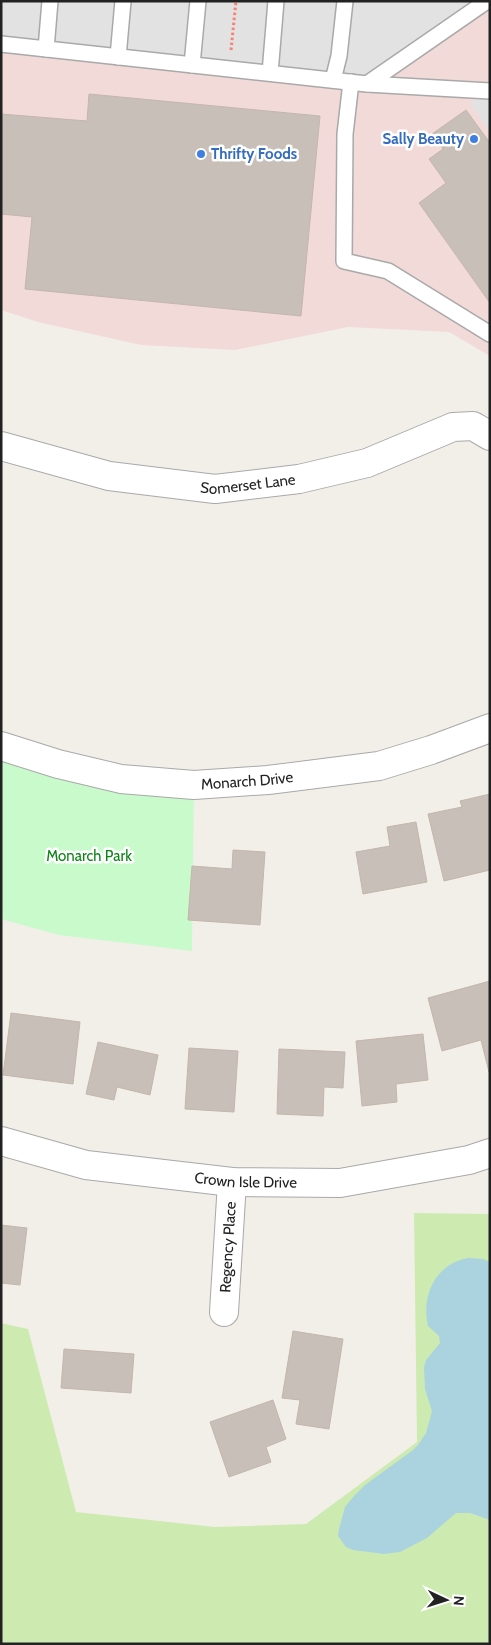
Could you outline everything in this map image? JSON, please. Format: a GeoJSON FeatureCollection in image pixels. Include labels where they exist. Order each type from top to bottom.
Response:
{"type":"FeatureCollection","features":[{"type":"Feature","properties":{"kind":"street","name":"Somerset Lane"},"geometry":{"type":"LineString","coordinates":[[1,446],[109,476],[214,489],[299,479],[367,463],[453,428],[473,426],[490,436]]}},
{"type":"Feature","properties":{"kind":"street","name":"Monarch Drive"},"geometry":{"type":"LineString","coordinates":[[1,746],[58,764],[121,779],[194,785],[268,780],[379,766],[431,750],[490,728]]}},
{"type":"Feature","properties":{"kind":"street","name":"Crown Isle Drive"},"geometry":{"type":"LineString","coordinates":[[1,1141],[86,1165],[232,1182],[340,1183],[469,1160],[490,1154]]}},
{"type":"Feature","properties":{"kind":"street","name":"Regency Place"},"geometry":{"type":"LineString","coordinates":[[224,1312],[232,1182]]}},
{"type":"Feature","properties":{"kind":"lane"},"geometry":{"type":"LineString","coordinates":[[46,49],[50,1]]}},
{"type":"Feature","properties":{"kind":"lane"},"geometry":{"type":"LineString","coordinates":[[118,57],[124,1]]}},
{"type":"Feature","properties":{"kind":"lane"},"geometry":{"type":"LineString","coordinates":[[192,65],[198,1]]}},
{"type":"Feature","properties":{"kind":"lane"},"geometry":{"type":"LineString","coordinates":[[270,73],[276,1]]}},
{"type":"Feature","properties":{"kind":"lane"},"geometry":{"type":"LineString","coordinates":[[334,80],[339,56],[345,1]]}},
{"type":"Feature","properties":{"kind":"lane"},"geometry":{"type":"LineString","coordinates":[[367,84],[487,1]]}},
{"type":"Feature","properties":{"kind":"lane"},"geometry":{"type":"LineString","coordinates":[[1,44],[367,84],[490,91]]}},
{"type":"Feature","properties":{"kind":"lane"},"geometry":{"type":"LineString","coordinates":[[351,82],[345,134],[344,261],[388,271],[490,334]]}},
{"type":"Feature","properties":{"kind":"path"},"geometry":{"type":"LineString","coordinates":[[229,69],[236,1]]}},
{"type":"Feature","properties":{"kind":"shaded area"},"geometry":{"type":"Polygon","coordinates":[[[1,1],[490,1],[490,356],[449,332],[348,327],[235,350],[141,345],[38,322],[1,310],[1,1]]]}},
{"type":"Feature","properties":{"kind":"shaded area"},"geometry":{"type":"Polygon","coordinates":[[[1,1],[487,1],[367,84],[1,44],[1,1]]]}},
{"type":"Feature","properties":{"kind":"shaded area"},"geometry":{"type":"Polygon","coordinates":[[[490,90],[490,132],[470,103],[490,90]]]}},
{"type":"Feature","properties":{"kind":"green space","name":"Monarch Park"},"geometry":{"type":"Polygon","coordinates":[[[1,756],[194,785],[192,951],[59,935],[1,919],[1,756]]]}},
{"type":"Feature","properties":{"kind":"green space"},"geometry":{"type":"Polygon","coordinates":[[[414,1213],[490,1214],[490,1644],[1,1644],[1,1323],[28,1329],[76,1512],[215,1527],[306,1524],[417,1442],[414,1213]]]}},
{"type":"Feature","properties":{"kind":"water"},"geometry":{"type":"Polygon","coordinates":[[[468,1258],[483,1259],[490,1262],[490,1520],[470,1513],[456,1513],[427,1538],[400,1552],[384,1554],[353,1550],[346,1547],[338,1536],[345,1507],[365,1485],[413,1450],[426,1433],[432,1411],[425,1389],[424,1367],[426,1360],[440,1343],[439,1336],[428,1326],[426,1315],[429,1293],[439,1274],[457,1261],[468,1258]]]}},
{"type":"Feature","properties":{"kind":"building"},"geometry":{"type":"Polygon","coordinates":[[[89,94],[320,116],[301,316],[25,289],[32,217],[1,214],[1,114],[87,121],[89,94]]]}},
{"type":"Feature","properties":{"kind":"building"},"geometry":{"type":"Polygon","coordinates":[[[466,110],[490,143],[490,303],[419,203],[446,183],[429,159],[443,149],[432,134],[466,110]]]}},
{"type":"Feature","properties":{"kind":"building"},"geometry":{"type":"Polygon","coordinates":[[[490,794],[490,870],[444,881],[428,814],[462,807],[460,801],[490,794]]]}},
{"type":"Feature","properties":{"kind":"building"},"geometry":{"type":"Polygon","coordinates":[[[416,822],[427,882],[363,894],[356,852],[390,846],[387,827],[416,822]]]}},
{"type":"Feature","properties":{"kind":"building"},"geometry":{"type":"Polygon","coordinates":[[[233,850],[265,852],[260,925],[188,920],[192,866],[232,869],[233,850]]]}},
{"type":"Feature","properties":{"kind":"building"},"geometry":{"type":"Polygon","coordinates":[[[490,981],[489,1072],[481,1040],[442,1051],[428,998],[490,981]]]}},
{"type":"Feature","properties":{"kind":"building"},"geometry":{"type":"Polygon","coordinates":[[[11,1013],[80,1022],[73,1084],[3,1075],[11,1013]]]}},
{"type":"Feature","properties":{"kind":"building"},"geometry":{"type":"Polygon","coordinates":[[[423,1034],[428,1080],[396,1084],[397,1102],[362,1106],[356,1041],[423,1034]]]}},
{"type":"Feature","properties":{"kind":"building"},"geometry":{"type":"Polygon","coordinates":[[[98,1042],[158,1055],[150,1095],[117,1087],[114,1100],[86,1094],[98,1042]]]}},
{"type":"Feature","properties":{"kind":"building"},"geometry":{"type":"Polygon","coordinates":[[[189,1048],[238,1051],[234,1112],[185,1109],[189,1048]]]}},
{"type":"Feature","properties":{"kind":"building"},"geometry":{"type":"Polygon","coordinates":[[[279,1049],[345,1052],[343,1088],[324,1087],[323,1116],[277,1114],[279,1049]]]}},
{"type":"Feature","properties":{"kind":"building"},"geometry":{"type":"Polygon","coordinates":[[[1,1225],[27,1228],[20,1285],[1,1283],[1,1225]]]}},
{"type":"Feature","properties":{"kind":"building"},"geometry":{"type":"Polygon","coordinates":[[[293,1331],[343,1339],[329,1429],[296,1424],[300,1400],[282,1398],[293,1331]]]}},
{"type":"Feature","properties":{"kind":"building"},"geometry":{"type":"Polygon","coordinates":[[[64,1349],[134,1354],[131,1393],[61,1388],[64,1349]]]}},
{"type":"Feature","properties":{"kind":"building"},"geometry":{"type":"Polygon","coordinates":[[[273,1400],[286,1439],[266,1447],[271,1462],[229,1477],[210,1422],[273,1400]]]}},
{"type":"Feature","properties":{"kind":"place","name":"Sally Beauty"},"geometry":{"type":"Point","coordinates":[474,139]}},
{"type":"Feature","properties":{"kind":"place","name":"Thrifty Foods"},"geometry":{"type":"Point","coordinates":[201,154]}}]}
